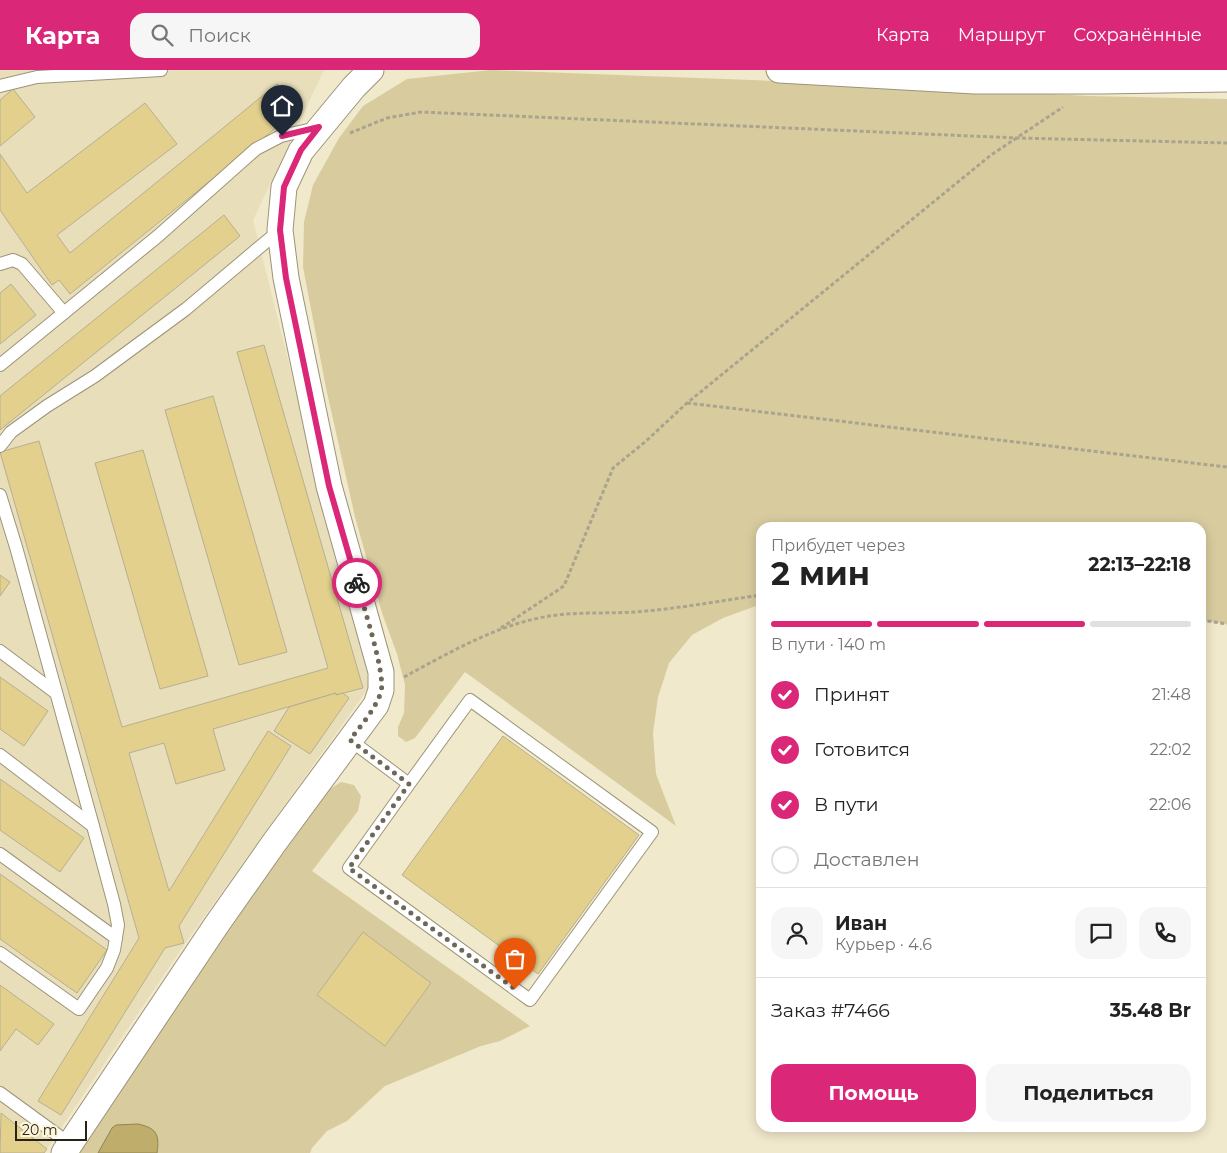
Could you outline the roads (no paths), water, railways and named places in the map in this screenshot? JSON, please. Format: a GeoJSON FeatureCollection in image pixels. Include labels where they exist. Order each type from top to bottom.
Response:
{"type":"FeatureCollection","features":[{"type":"Feature","properties":{"kind":"street"},"geometry":{"type":"LineString","coordinates":[[67,1148],[215,927],[274,843],[376,705],[382,690],[381,672],[329,486],[286,278],[280,230],[284,187],[301,150],[368,70]]}},
{"type":"Feature","properties":{"kind":"street"},"geometry":{"type":"LineString","coordinates":[[779,70],[975,81],[1227,79]]}},
{"type":"Feature","properties":{"kind":"lane"},"geometry":{"type":"LineString","coordinates":[[0,86],[37,77],[161,70]]}},
{"type":"Feature","properties":{"kind":"lane"},"geometry":{"type":"LineString","coordinates":[[0,366],[158,236],[256,149],[282,136],[319,127]]}},
{"type":"Feature","properties":{"kind":"lane"},"geometry":{"type":"LineString","coordinates":[[0,446],[11,432],[47,406],[95,376],[186,309],[280,230]]}},
{"type":"Feature","properties":{"kind":"lane"},"geometry":{"type":"LineString","coordinates":[[0,264],[13,260],[22,264],[64,313]]}},
{"type":"Feature","properties":{"kind":"lane"},"geometry":{"type":"LineString","coordinates":[[0,496],[16,547],[93,826],[118,925],[114,950],[107,968],[79,1009],[0,953]]}},
{"type":"Feature","properties":{"kind":"lane"},"geometry":{"type":"LineString","coordinates":[[0,652],[56,693]]}},
{"type":"Feature","properties":{"kind":"lane"},"geometry":{"type":"LineString","coordinates":[[470,700],[652,832],[530,1000],[349,868],[409,784],[470,700]]}},
{"type":"Feature","properties":{"kind":"lane"},"geometry":{"type":"LineString","coordinates":[[350,740],[409,784]]}},
{"type":"Feature","properties":{"kind":"lane"},"geometry":{"type":"LineString","coordinates":[[0,755],[93,826]]}},
{"type":"Feature","properties":{"kind":"lane"},"geometry":{"type":"LineString","coordinates":[[0,854],[116,938]]}},
{"type":"Feature","properties":{"kind":"lane"},"geometry":{"type":"LineString","coordinates":[[0,1093],[67,1148]]}}]}
